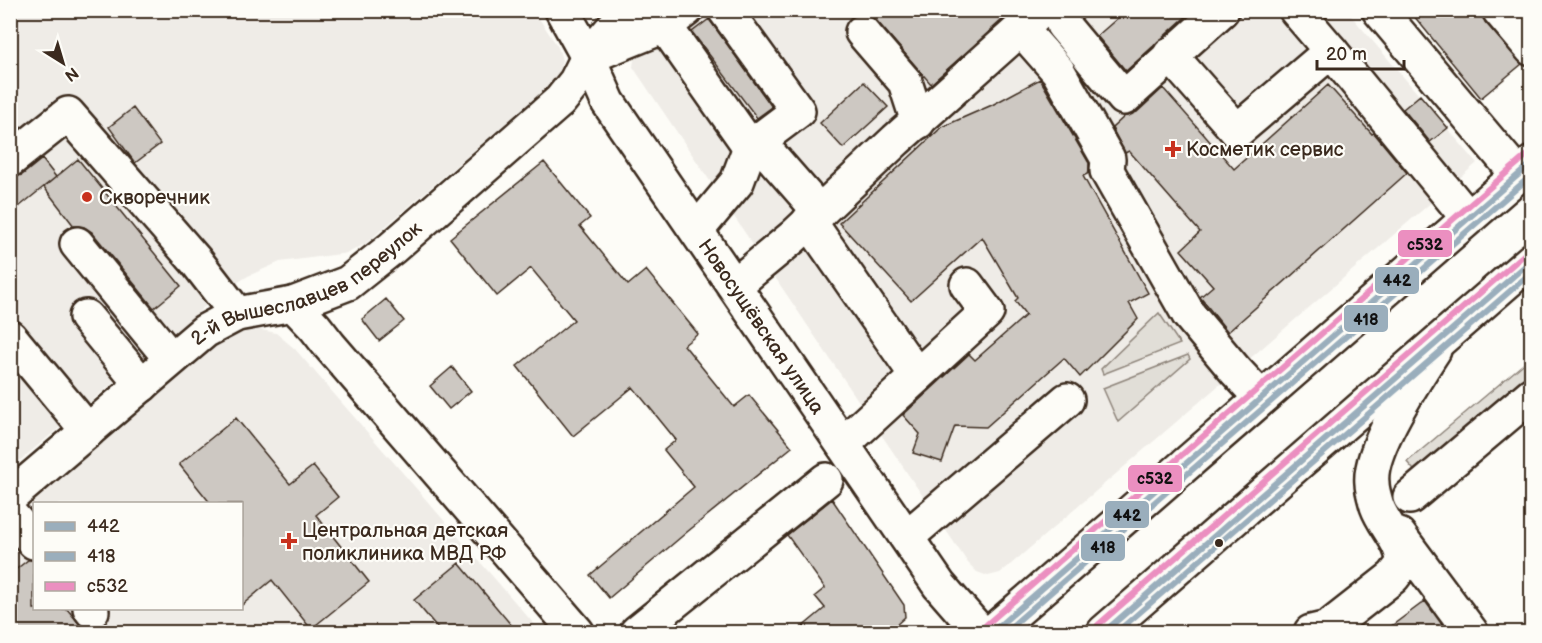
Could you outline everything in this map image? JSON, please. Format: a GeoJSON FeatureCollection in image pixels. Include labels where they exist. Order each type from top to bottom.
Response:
{"type":"FeatureCollection","features":[{"type":"Feature","properties":{"kind":"street","name":"Новосущёвская улица"},"geometry":{"type":"LineString","coordinates":[[562,10],[588,57],[608,102],[939,585],[980,633]]}},
{"type":"Feature","properties":{"kind":"street","name":"2-й Вышеславцев переулок"},"geometry":{"type":"LineString","coordinates":[[19,502],[88,431],[205,331],[237,314],[292,303],[348,283],[392,248],[560,101],[576,81],[588,57],[628,10]]}},
{"type":"Feature","properties":{"kind":"street"},"geometry":{"type":"LineString","coordinates":[[697,230],[737,182],[754,144],[798,111],[724,10]]}},
{"type":"Feature","properties":{"kind":"street"},"geometry":{"type":"LineString","coordinates":[[1061,10],[1064,25],[1124,98],[1222,10]]}},
{"type":"Feature","properties":{"kind":"street"},"geometry":{"type":"LineString","coordinates":[[1296,10],[1468,218]]}},
{"type":"Feature","properties":{"kind":"street"},"geometry":{"type":"LineString","coordinates":[[992,633],[1525,169],[1378,10]]}},
{"type":"Feature","properties":{"kind":"street"},"geometry":{"type":"LineString","coordinates":[[1499,10],[1532,49]]}},
{"type":"Feature","properties":{"kind":"street"},"geometry":{"type":"LineString","coordinates":[[588,57],[675,18],[754,144],[815,217],[917,376]]}},
{"type":"Feature","properties":{"kind":"street"},"geometry":{"type":"LineString","coordinates":[[735,285],[815,217],[1032,20],[1108,159],[1107,171],[1154,251],[1177,296],[1189,315],[1229,364],[1261,398]]}},
{"type":"Feature","properties":{"kind":"street"},"geometry":{"type":"LineString","coordinates":[[859,21],[904,82],[918,122]]}},
{"type":"Feature","properties":{"kind":"street"},"geometry":{"type":"LineString","coordinates":[[1170,55],[1237,131],[1331,51]]}},
{"type":"Feature","properties":{"kind":"street"},"geometry":{"type":"LineString","coordinates":[[10,160],[68,114],[196,261],[237,314]]}},
{"type":"Feature","properties":{"kind":"street"},"geometry":{"type":"LineString","coordinates":[[77,244],[171,359]]}},
{"type":"Feature","properties":{"kind":"street"},"geometry":{"type":"LineString","coordinates":[[1104,633],[1532,260]]}},
{"type":"Feature","properties":{"kind":"street"},"geometry":{"type":"LineString","coordinates":[[843,444],[987,312],[967,285]]}},
{"type":"Feature","properties":{"kind":"street"},"geometry":{"type":"LineString","coordinates":[[292,303],[577,633]]}},
{"type":"Feature","properties":{"kind":"street"},"geometry":{"type":"LineString","coordinates":[[86,316],[142,385]]}},
{"type":"Feature","properties":{"kind":"street"},"geometry":{"type":"LineString","coordinates":[[10,337],[88,431]]}},
{"type":"Feature","properties":{"kind":"street"},"geometry":{"type":"LineString","coordinates":[[1323,631],[1393,577],[1403,564],[1401,550],[1378,508],[1371,482],[1385,434],[1412,385],[1442,338]]}},
{"type":"Feature","properties":{"kind":"street"},"geometry":{"type":"LineString","coordinates":[[1410,497],[1532,394]]}},
{"type":"Feature","properties":{"kind":"street"},"geometry":{"type":"LineString","coordinates":[[907,537],[1067,400]]}},
{"type":"Feature","properties":{"kind":"street"},"geometry":{"type":"LineString","coordinates":[[637,633],[826,480]]}},
{"type":"Feature","properties":{"kind":"street"},"geometry":{"type":"LineString","coordinates":[[19,502],[33,539]]}},
{"type":"Feature","properties":{"kind":"street"},"geometry":{"type":"LineString","coordinates":[[1378,508],[1471,633]]}},
{"type":"Feature","properties":{"kind":"shaded area"},"geometry":{"type":"Polygon","coordinates":[[[11,11],[534,11],[558,47],[562,60],[559,72],[552,83],[365,244],[348,253],[280,262],[248,276],[221,293],[11,468],[11,11]]]}},
{"type":"Feature","properties":{"kind":"shaded area"},"geometry":{"type":"Polygon","coordinates":[[[656,11],[1347,11],[1477,163],[1010,565],[1000,573],[988,576],[977,572],[968,563],[633,67],[638,29],[656,11]]]}},
{"type":"Feature","properties":{"kind":"shaded area"},"geometry":{"type":"Polygon","coordinates":[[[1159,313],[1180,344],[1103,374],[1101,369],[1159,313]]]}},
{"type":"Feature","properties":{"kind":"shaded area"},"geometry":{"type":"Polygon","coordinates":[[[257,329],[276,333],[295,349],[541,632],[11,632],[10,523],[33,503],[33,610],[243,610],[243,502],[34,502],[217,344],[237,333],[257,329]]]}},
{"type":"Feature","properties":{"kind":"shaded area"},"geometry":{"type":"Polygon","coordinates":[[[1188,355],[1190,359],[1118,422],[1103,388],[1188,355]]]}},
{"type":"Feature","properties":{"kind":"shaded area"},"geometry":{"type":"Polygon","coordinates":[[[1528,360],[1531,364],[1531,381],[1419,476],[1407,462],[1528,360]]]}},
{"type":"Feature","properties":{"kind":"building"},"geometry":{"type":"Polygon","coordinates":[[[865,10],[1013,10],[931,84],[865,10]]]}},
{"type":"Feature","properties":{"kind":"building"},"geometry":{"type":"Polygon","coordinates":[[[1127,10],[1193,10],[1126,71],[1097,36],[1127,10]]]}},
{"type":"Feature","properties":{"kind":"building"},"geometry":{"type":"Polygon","coordinates":[[[1409,10],[1481,10],[1485,22],[1522,64],[1481,98],[1409,10]]]}},
{"type":"Feature","properties":{"kind":"building"},"geometry":{"type":"Polygon","coordinates":[[[709,19],[772,107],[757,118],[692,32],[709,19]]]}},
{"type":"Feature","properties":{"kind":"building"},"geometry":{"type":"Polygon","coordinates":[[[1040,79],[1089,163],[1089,173],[1083,176],[1148,293],[1129,303],[1138,319],[1080,377],[1064,358],[986,427],[955,426],[942,462],[913,453],[920,434],[903,415],[969,354],[975,360],[1026,315],[1015,301],[1018,298],[982,237],[911,301],[839,223],[942,127],[992,105],[1040,79]]]}},
{"type":"Feature","properties":{"kind":"building"},"geometry":{"type":"Polygon","coordinates":[[[864,82],[888,107],[843,148],[820,123],[864,82]]]}},
{"type":"Feature","properties":{"kind":"building"},"geometry":{"type":"Polygon","coordinates":[[[1328,85],[1372,134],[1374,133],[1407,173],[1228,332],[1200,297],[1213,286],[1181,250],[1200,232],[1129,151],[1125,153],[1112,128],[1125,116],[1137,112],[1163,88],[1234,169],[1328,85]]]}},
{"type":"Feature","properties":{"kind":"building"},"geometry":{"type":"Polygon","coordinates":[[[1420,95],[1448,128],[1430,142],[1403,109],[1420,95]]]}},
{"type":"Feature","properties":{"kind":"building"},"geometry":{"type":"Polygon","coordinates":[[[133,108],[160,144],[135,163],[109,127],[133,108]]]}},
{"type":"Feature","properties":{"kind":"building"},"geometry":{"type":"Polygon","coordinates":[[[42,159],[56,177],[10,214],[10,178],[22,175],[42,159]]]}},
{"type":"Feature","properties":{"kind":"building"},"geometry":{"type":"Polygon","coordinates":[[[78,159],[181,286],[154,308],[92,232],[84,227],[74,226],[44,187],[78,159]]]}},
{"type":"Feature","properties":{"kind":"building"},"geometry":{"type":"Polygon","coordinates":[[[544,162],[590,218],[580,226],[628,285],[646,270],[698,334],[684,345],[734,407],[749,395],[792,447],[609,598],[590,575],[694,487],[664,450],[676,440],[633,387],[573,436],[517,366],[574,320],[531,268],[497,296],[450,238],[544,162]]]}},
{"type":"Feature","properties":{"kind":"building"},"geometry":{"type":"Polygon","coordinates":[[[386,299],[404,321],[379,341],[362,319],[386,299]]]}},
{"type":"Feature","properties":{"kind":"building"},"geometry":{"type":"Polygon","coordinates":[[[452,367],[471,391],[449,409],[430,386],[452,367]]]}},
{"type":"Feature","properties":{"kind":"building","name":"Центральная детская поликлиника МВД РФ"},"geometry":{"type":"Polygon","coordinates":[[[236,418],[290,484],[313,466],[338,497],[316,515],[369,582],[311,629],[272,580],[243,604],[243,502],[209,502],[179,464],[236,418]]]}},
{"type":"Feature","properties":{"kind":"building"},"geometry":{"type":"Polygon","coordinates":[[[832,499],[904,605],[905,617],[887,633],[795,633],[825,608],[815,596],[825,588],[787,535],[832,499]]]}},
{"type":"Feature","properties":{"kind":"building"},"geometry":{"type":"Polygon","coordinates":[[[28,560],[33,560],[33,610],[68,610],[87,633],[10,633],[10,574],[28,560]]]}},
{"type":"Feature","properties":{"kind":"building"},"geometry":{"type":"Polygon","coordinates":[[[459,563],[518,633],[442,633],[414,600],[459,563]]]}},
{"type":"Feature","properties":{"kind":"building"},"geometry":{"type":"Polygon","coordinates":[[[1425,601],[1448,633],[1382,633],[1425,601]]]}},
{"type":"Feature","properties":{"kind":"transit line","name":"с532"},"geometry":{"type":"LineString","coordinates":[[986,625],[1526,156]]}},
{"type":"Feature","properties":{"kind":"transit line","name":"442"},"geometry":{"type":"LineString","coordinates":[[992,632],[1532,163]]}},
{"type":"Feature","properties":{"kind":"transit line","name":"418"},"geometry":{"type":"LineString","coordinates":[[1005,632],[1532,175]]}},
{"type":"Feature","properties":{"kind":"transit line","name":"с532"},"geometry":{"type":"LineString","coordinates":[[1098,625],[1526,253]]}},
{"type":"Feature","properties":{"kind":"transit line","name":"442"},"geometry":{"type":"LineString","coordinates":[[1104,632],[1532,260]]}},
{"type":"Feature","properties":{"kind":"transit line","name":"418"},"geometry":{"type":"LineString","coordinates":[[1117,632],[1532,272]]}},
{"type":"Feature","properties":{"kind":"place","name":"Косметик сервис"},"geometry":{"type":"Point","coordinates":[1173,149]}},
{"type":"Feature","properties":{"kind":"place","name":"Скворечник"},"geometry":{"type":"Point","coordinates":[87,197]}},
{"type":"Feature","properties":{"kind":"place","name":"Центральная детская поликлиника МВД РФ"},"geometry":{"type":"Point","coordinates":[289,541]}}]}
